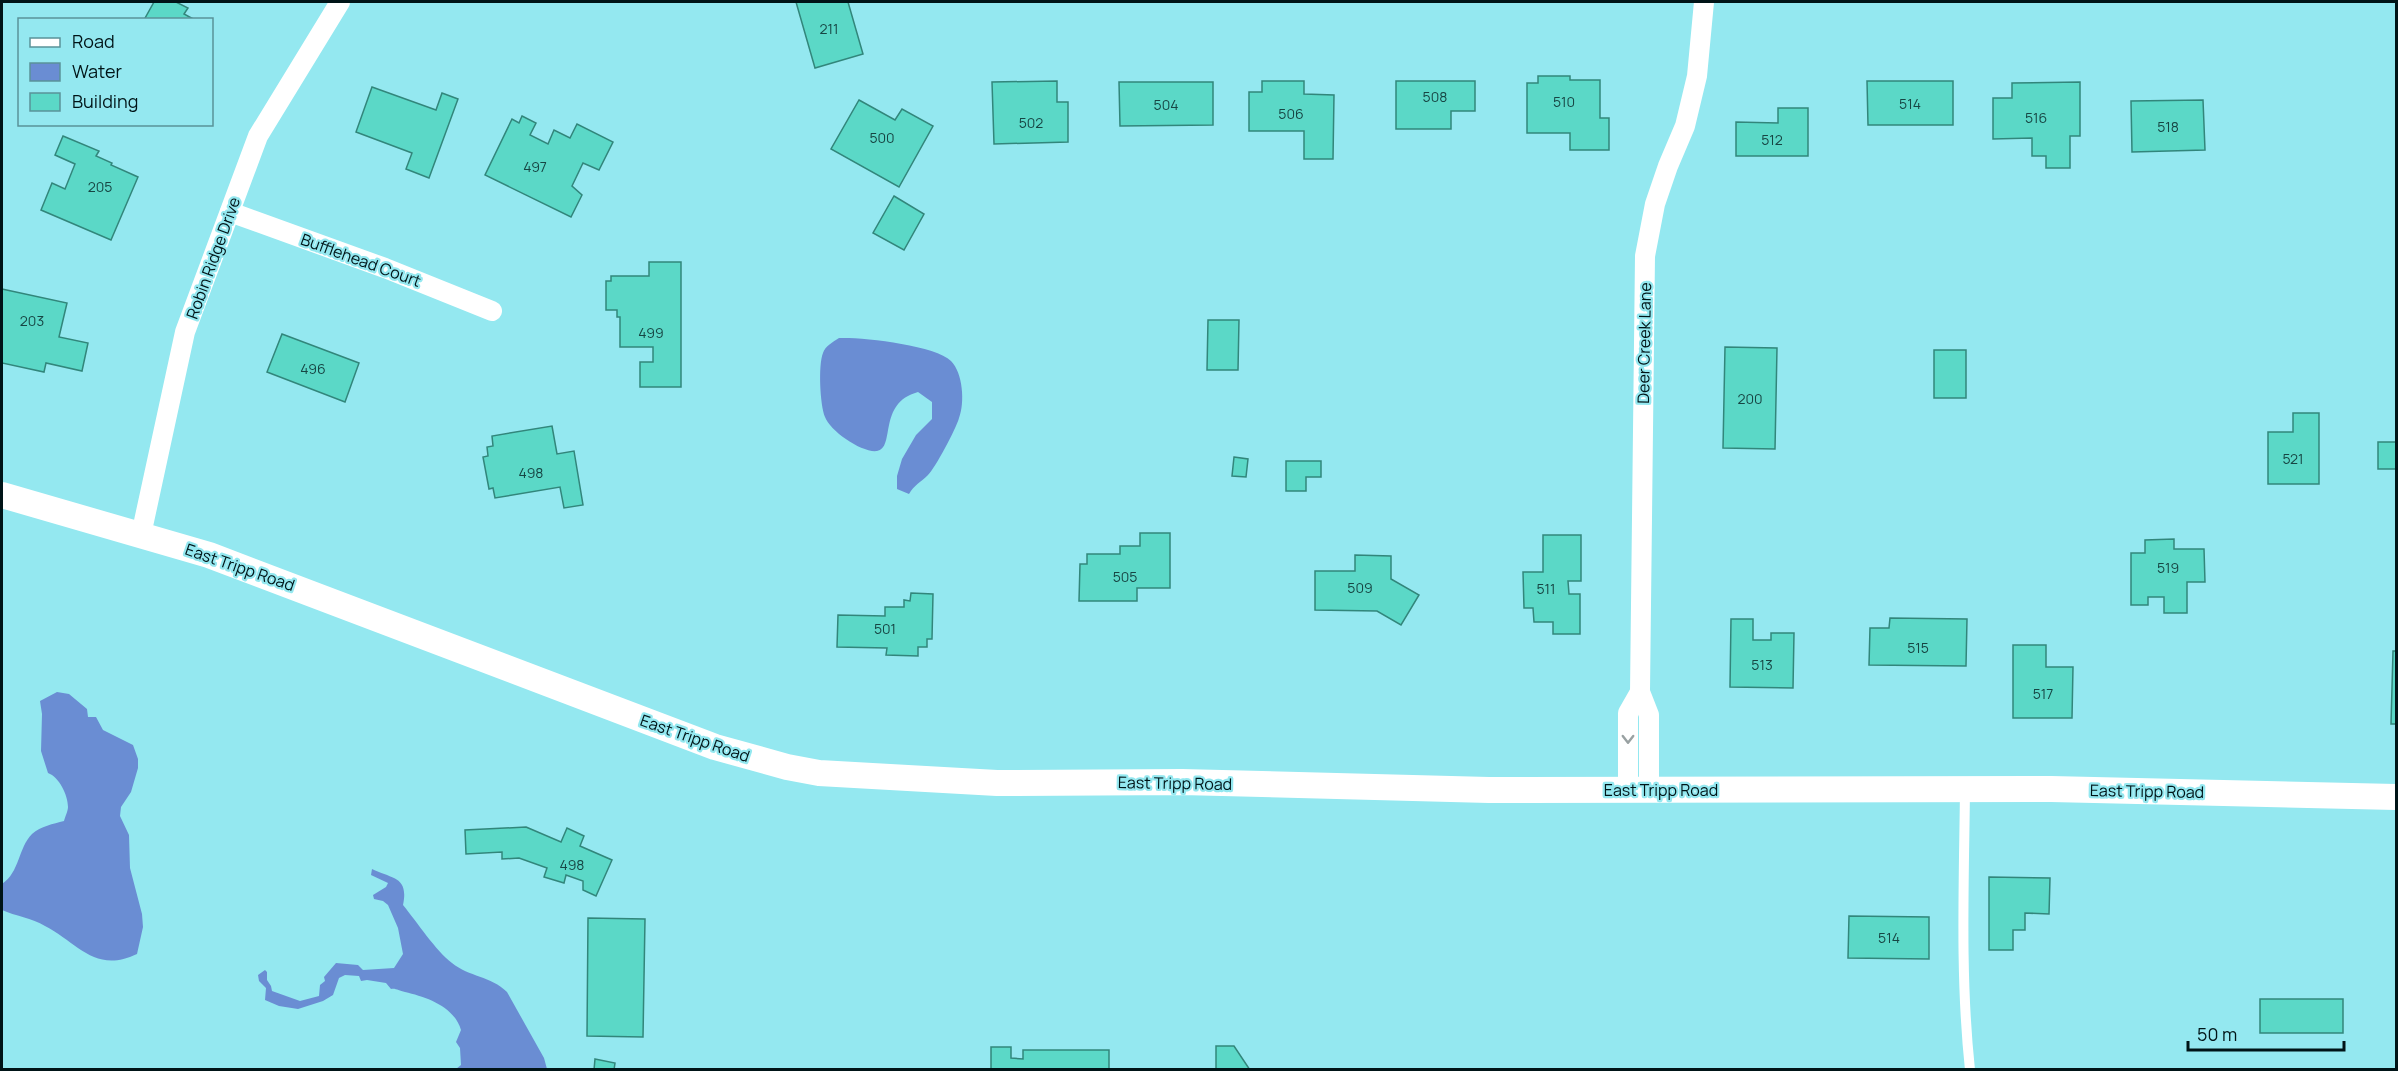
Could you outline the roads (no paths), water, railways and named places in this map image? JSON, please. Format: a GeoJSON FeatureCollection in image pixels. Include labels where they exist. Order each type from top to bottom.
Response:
{"type":"FeatureCollection","features":[{"type":"Feature","properties":{"kind":"street","name":"Robin Ridge Drive"},"geometry":{"type":"LineString","coordinates":[[141,535],[185,332],[258,136],[340,2]]}},
{"type":"Feature","properties":{"kind":"street","name":"Deer Creek Lane"},"geometry":{"type":"LineString","coordinates":[[1639,790],[1628,713],[1640,692],[1646,256],[1655,204],[1685,126],[1697,76],[1704,2]]}},
{"type":"Feature","properties":{"kind":"street","name":"Bufflehead Court"},"geometry":{"type":"LineString","coordinates":[[230,212],[385,268],[492,311]]}},
{"type":"Feature","properties":{"kind":"street","name":"East Tripp Road"},"geometry":{"type":"LineString","coordinates":[[2,495],[209,555],[305,589],[364,615],[715,747],[819,773],[997,783],[1182,782],[1477,789],[1639,790],[2051,789],[2397,797]]}},
{"type":"Feature","properties":{"kind":"lane"},"geometry":{"type":"LineString","coordinates":[[1965,789],[1963,949],[1965,1017],[1970,1070]]}},
{"type":"Feature","properties":{"kind":"water"},"geometry":{"type":"Polygon","coordinates":[[[839,338],[915,346],[943,355],[955,366],[960,380],[961,412],[945,448],[931,471],[909,494],[897,489],[897,476],[902,459],[916,435],[932,419],[932,402],[918,392],[897,405],[889,424],[886,442],[883,448],[877,451],[871,451],[847,440],[828,423],[823,411],[821,395],[821,359],[827,346],[839,338]]]}},
{"type":"Feature","properties":{"kind":"water"},"geometry":{"type":"Polygon","coordinates":[[[57,692],[69,694],[87,709],[88,717],[96,717],[103,730],[133,745],[138,759],[138,768],[131,792],[121,807],[120,816],[129,835],[130,868],[142,914],[143,927],[137,954],[122,959],[110,960],[88,954],[40,923],[2,910],[2,884],[16,867],[27,840],[39,829],[64,821],[68,810],[65,792],[56,778],[48,773],[41,751],[40,701],[57,692]]]}},
{"type":"Feature","properties":{"kind":"water"},"geometry":{"type":"Polygon","coordinates":[[[372,869],[392,877],[401,884],[404,889],[403,905],[446,958],[459,968],[494,983],[507,992],[544,1058],[547,1069],[456,1069],[461,1065],[460,1048],[456,1042],[461,1030],[446,1009],[422,997],[391,989],[386,983],[361,981],[359,976],[345,975],[339,978],[333,995],[323,1001],[298,1009],[279,1006],[265,1000],[266,988],[259,981],[258,975],[265,970],[272,991],[300,1001],[319,996],[320,985],[325,981],[324,977],[336,963],[358,965],[363,970],[394,968],[403,954],[398,928],[388,905],[374,899],[373,895],[386,887],[388,883],[371,875],[372,869]]]}}]}
